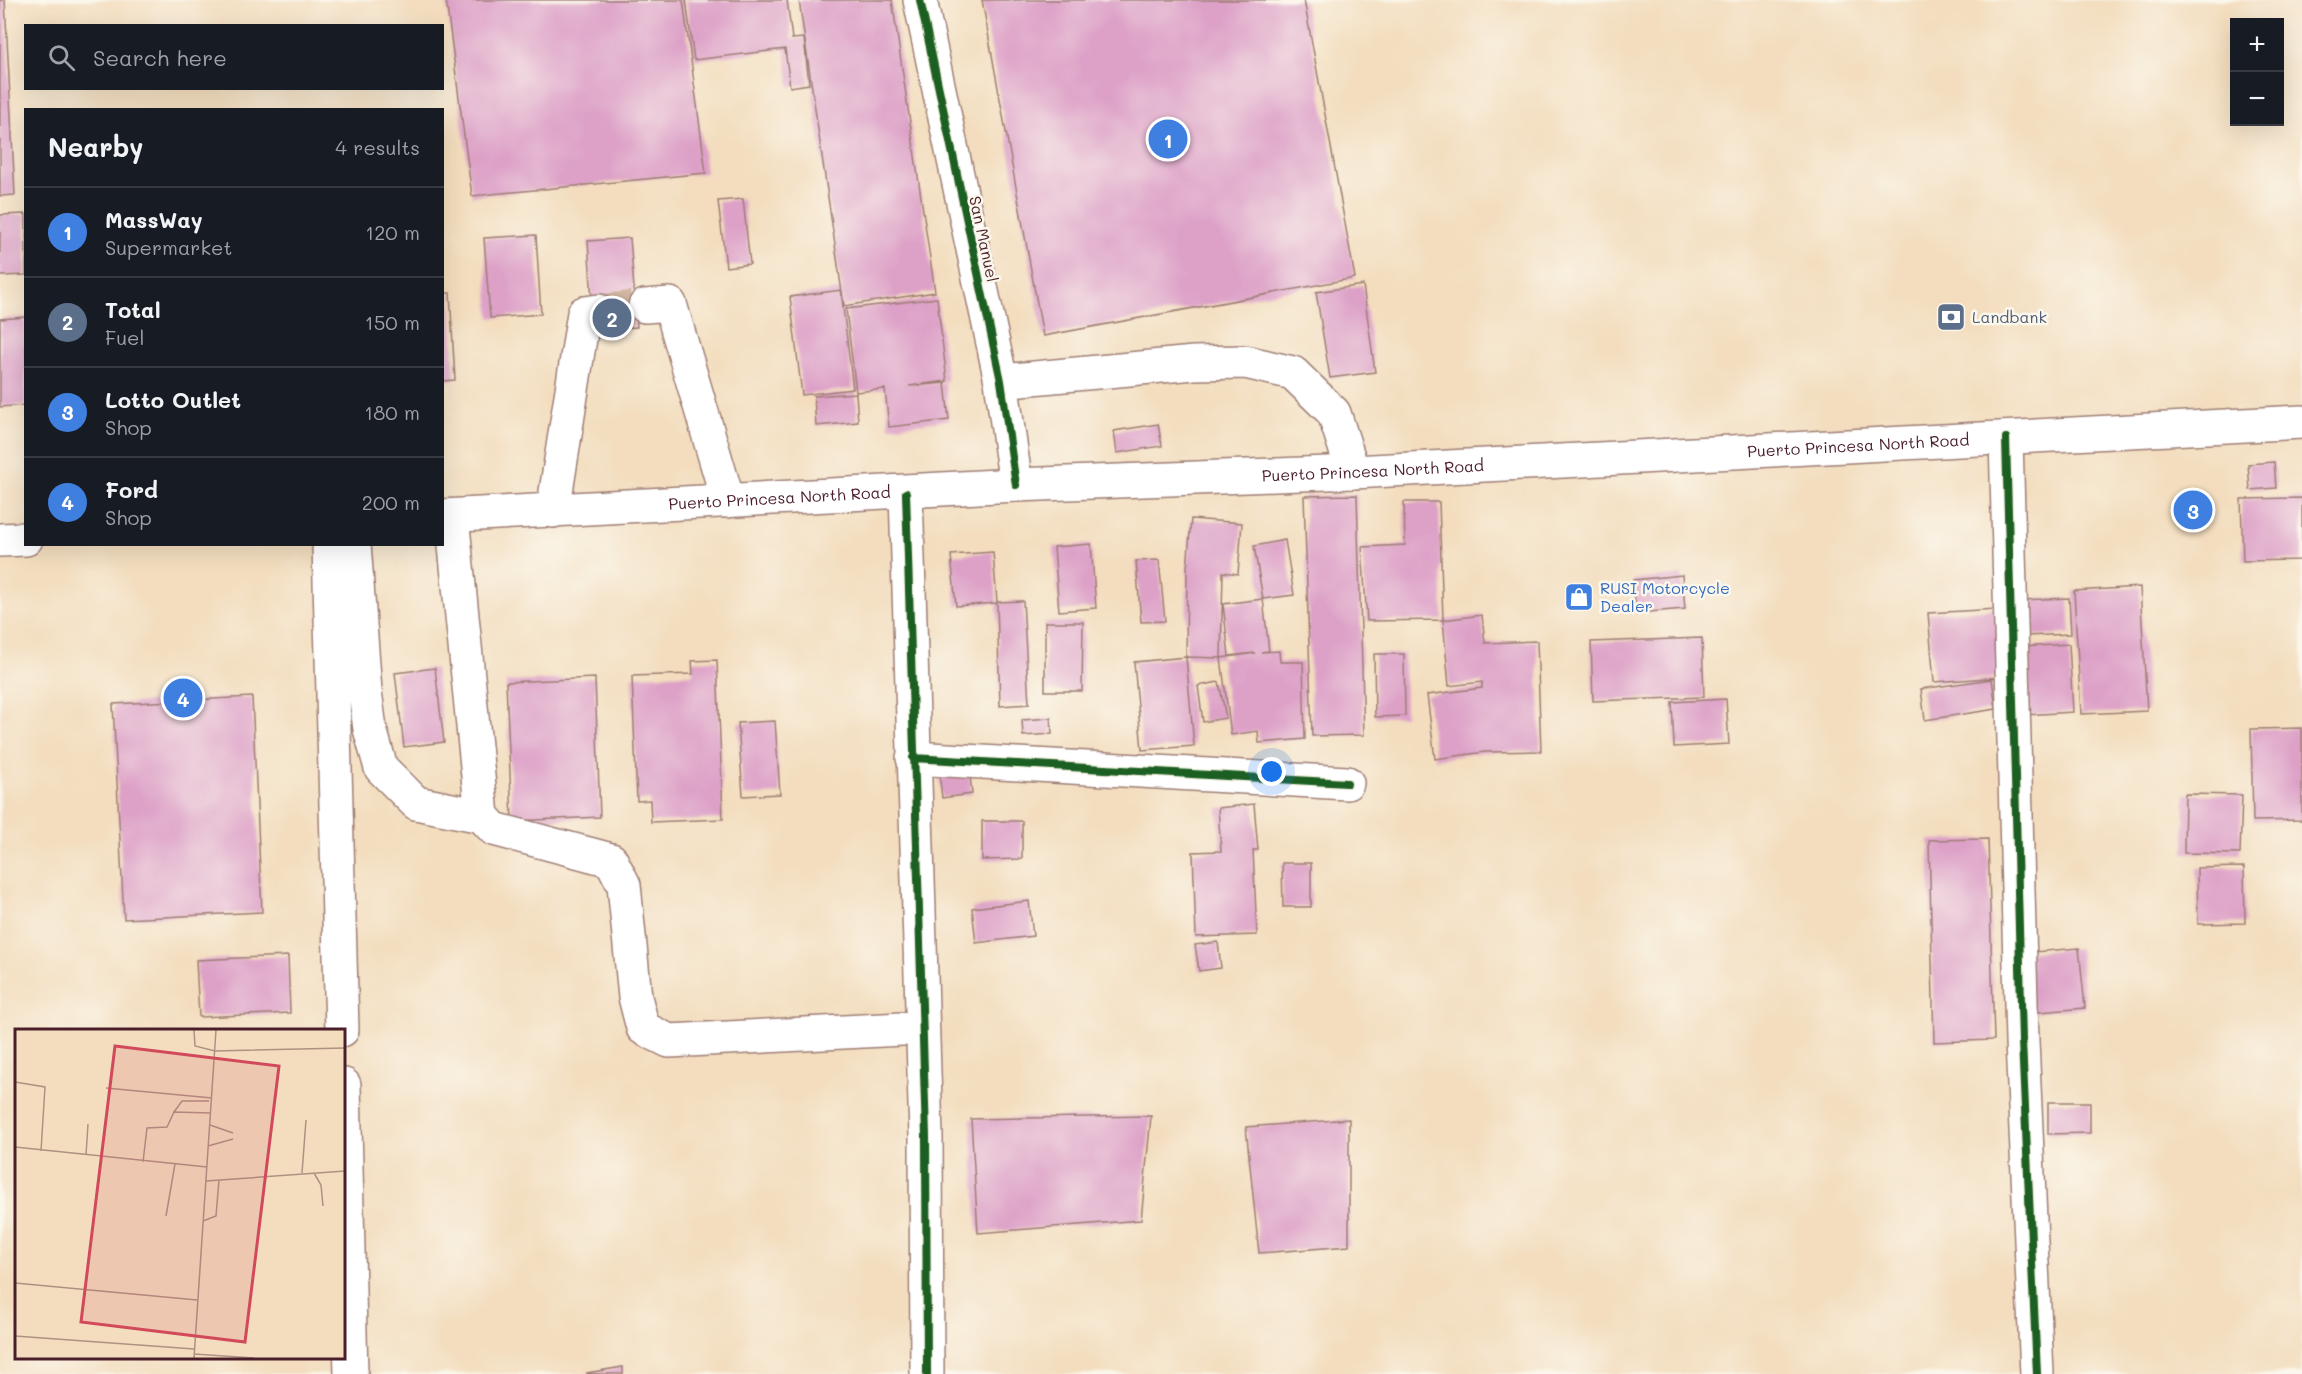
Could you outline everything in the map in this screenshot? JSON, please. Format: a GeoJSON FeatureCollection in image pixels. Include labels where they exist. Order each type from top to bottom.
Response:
{"type":"FeatureCollection","features":[{"type":"Feature","properties":{"kind":"street","name":"San Manuel"},"geometry":{"type":"LineString","coordinates":[[920,0],[1001,381],[1016,485]]}},
{"type":"Feature","properties":{"kind":"street"},"geometry":{"type":"LineString","coordinates":[[645,306],[670,304],[728,501]]}},
{"type":"Feature","properties":{"kind":"street"},"geometry":{"type":"LineString","coordinates":[[553,511],[584,313],[599,311]]}},
{"type":"Feature","properties":{"kind":"street"},"geometry":{"type":"LineString","coordinates":[[1001,381],[1214,362],[1245,362],[1293,373],[1334,413],[1353,472]]}},
{"type":"Feature","properties":{"kind":"street","name":"Puerto Princesa North Road"},"geometry":{"type":"LineString","coordinates":[[447,516],[906,493],[1016,485],[1353,472],[2302,422]]}},
{"type":"Feature","properties":{"kind":"street"},"geometry":{"type":"LineString","coordinates":[[2006,438],[2022,1041],[2037,1374]]}},
{"type":"Feature","properties":{"kind":"street"},"geometry":{"type":"LineString","coordinates":[[906,493],[922,1028],[927,1374]]}},
{"type":"Feature","properties":{"kind":"street"},"geometry":{"type":"LineString","coordinates":[[447,516],[482,816],[494,829],[611,860],[624,885],[635,997],[644,1028],[669,1041],[922,1028]]}},
{"type":"Feature","properties":{"kind":"street"},"geometry":{"type":"LineString","coordinates":[[0,540],[24,539]]}},
{"type":"Feature","properties":{"kind":"street"},"geometry":{"type":"LineString","coordinates":[[329,546],[342,1029]]}},
{"type":"Feature","properties":{"kind":"street"},"geometry":{"type":"LineString","coordinates":[[354,546],[367,710],[381,768],[416,803],[482,816]]}},
{"type":"Feature","properties":{"kind":"street"},"geometry":{"type":"LineString","coordinates":[[913,758],[1347,783]]}},
{"type":"Feature","properties":{"kind":"street"},"geometry":{"type":"LineString","coordinates":[[345,1126],[351,1374]]}},
{"type":"Feature","properties":{"kind":"building"},"geometry":{"type":"Polygon","coordinates":[[[0,0],[5,0],[15,195],[0,196],[0,0]]]}},
{"type":"Feature","properties":{"kind":"building"},"geometry":{"type":"Polygon","coordinates":[[[446,0],[683,0],[706,173],[472,196],[446,0]]]}},
{"type":"Feature","properties":{"kind":"building"},"geometry":{"type":"Polygon","coordinates":[[[686,0],[787,0],[792,39],[804,38],[809,84],[790,87],[785,49],[694,60],[686,0]]]}},
{"type":"Feature","properties":{"kind":"building"},"geometry":{"type":"Polygon","coordinates":[[[799,0],[892,0],[935,292],[844,306],[799,0]]]}},
{"type":"Feature","properties":{"kind":"building"},"geometry":{"type":"Polygon","coordinates":[[[982,0],[1304,0],[1355,278],[1043,336],[982,0]]]}},
{"type":"Feature","properties":{"kind":"building"},"geometry":{"type":"Polygon","coordinates":[[[743,199],[750,264],[726,267],[718,201],[743,199]]]}},
{"type":"Feature","properties":{"kind":"building"},"geometry":{"type":"Polygon","coordinates":[[[24,214],[24,275],[0,276],[0,215],[24,214]]]}},
{"type":"Feature","properties":{"kind":"building"},"geometry":{"type":"Polygon","coordinates":[[[536,235],[541,314],[490,318],[484,238],[536,235]]]}},
{"type":"Feature","properties":{"kind":"building"},"geometry":{"type":"Polygon","coordinates":[[[630,238],[637,327],[594,330],[588,241],[630,238]]]}},
{"type":"Feature","properties":{"kind":"building"},"geometry":{"type":"Polygon","coordinates":[[[1363,285],[1375,372],[1330,378],[1316,292],[1363,285]]]}},
{"type":"Feature","properties":{"kind":"building"},"geometry":{"type":"Polygon","coordinates":[[[841,290],[853,389],[802,395],[790,297],[841,290]]]}},
{"type":"Feature","properties":{"kind":"building"},"geometry":{"type":"Polygon","coordinates":[[[444,293],[450,293],[455,380],[444,381],[444,293]]]}},
{"type":"Feature","properties":{"kind":"building"},"geometry":{"type":"Polygon","coordinates":[[[937,298],[947,381],[909,386],[945,383],[949,420],[889,427],[885,389],[856,392],[846,309],[937,298]]]}},
{"type":"Feature","properties":{"kind":"building"},"geometry":{"type":"Polygon","coordinates":[[[24,317],[24,405],[0,407],[0,319],[24,317]]]}},
{"type":"Feature","properties":{"kind":"building"},"geometry":{"type":"Polygon","coordinates":[[[856,393],[858,422],[816,426],[814,396],[856,393]]]}},
{"type":"Feature","properties":{"kind":"building"},"geometry":{"type":"Polygon","coordinates":[[[1158,424],[1162,446],[1117,453],[1114,431],[1158,424]]]}},
{"type":"Feature","properties":{"kind":"building"},"geometry":{"type":"Polygon","coordinates":[[[2274,462],[2276,488],[2250,490],[2248,464],[2274,462]]]}},
{"type":"Feature","properties":{"kind":"building"},"geometry":{"type":"Polygon","coordinates":[[[1357,495],[1364,735],[1312,736],[1304,496],[1357,495]]]}},
{"type":"Feature","properties":{"kind":"building"},"geometry":{"type":"Polygon","coordinates":[[[2302,498],[2302,560],[2243,561],[2241,499],[2302,498]]]}},
{"type":"Feature","properties":{"kind":"building"},"geometry":{"type":"Polygon","coordinates":[[[1404,502],[1439,502],[1443,620],[1367,621],[1362,547],[1405,545],[1404,502]]]}},
{"type":"Feature","properties":{"kind":"building"},"geometry":{"type":"Polygon","coordinates":[[[1191,519],[1242,523],[1238,574],[1223,572],[1221,658],[1186,657],[1187,569],[1191,519]]]}},
{"type":"Feature","properties":{"kind":"building"},"geometry":{"type":"Polygon","coordinates":[[[1285,540],[1294,595],[1263,599],[1254,546],[1285,540]]]}},
{"type":"Feature","properties":{"kind":"building"},"geometry":{"type":"Polygon","coordinates":[[[1091,544],[1096,608],[1059,611],[1054,547],[1091,544]]]}},
{"type":"Feature","properties":{"kind":"building"},"geometry":{"type":"Polygon","coordinates":[[[993,552],[997,602],[1023,601],[1029,704],[1000,706],[997,603],[956,606],[951,555],[993,552]]]}},
{"type":"Feature","properties":{"kind":"building"},"geometry":{"type":"Polygon","coordinates":[[[1159,560],[1165,621],[1141,622],[1136,561],[1159,560]]]}},
{"type":"Feature","properties":{"kind":"building"},"geometry":{"type":"Polygon","coordinates":[[[1682,575],[1685,609],[1636,613],[1633,580],[1682,575]]]}},
{"type":"Feature","properties":{"kind":"building"},"geometry":{"type":"Polygon","coordinates":[[[2140,587],[2147,711],[2081,714],[2074,591],[2140,587]]]}},
{"type":"Feature","properties":{"kind":"building"},"geometry":{"type":"Polygon","coordinates":[[[2069,598],[2071,634],[2023,636],[2021,600],[2069,598]]]}},
{"type":"Feature","properties":{"kind":"building"},"geometry":{"type":"Polygon","coordinates":[[[1263,599],[1269,651],[1261,652],[1279,651],[1280,662],[1303,662],[1305,739],[1259,743],[1258,731],[1231,735],[1221,658],[1255,653],[1229,656],[1223,604],[1263,599]]]}},
{"type":"Feature","properties":{"kind":"building"},"geometry":{"type":"Polygon","coordinates":[[[1997,609],[2002,677],[1934,682],[1928,613],[1997,609]]]}},
{"type":"Feature","properties":{"kind":"building"},"geometry":{"type":"Polygon","coordinates":[[[1482,615],[1485,643],[1537,641],[1541,751],[1485,752],[1435,759],[1427,695],[1482,688],[1482,682],[1449,686],[1443,620],[1482,615]]]}},
{"type":"Feature","properties":{"kind":"building"},"geometry":{"type":"Polygon","coordinates":[[[1045,622],[1083,622],[1082,691],[1045,691],[1045,622]]]}},
{"type":"Feature","properties":{"kind":"building"},"geometry":{"type":"Polygon","coordinates":[[[1702,638],[1704,697],[1593,701],[1591,642],[1702,638]]]}},
{"type":"Feature","properties":{"kind":"building"},"geometry":{"type":"Polygon","coordinates":[[[2069,644],[2073,712],[2023,715],[2020,647],[2069,644]]]}},
{"type":"Feature","properties":{"kind":"building"},"geometry":{"type":"Polygon","coordinates":[[[1374,654],[1404,654],[1405,716],[1375,717],[1374,654]]]}},
{"type":"Feature","properties":{"kind":"building"},"geometry":{"type":"Polygon","coordinates":[[[1186,657],[1194,746],[1142,750],[1134,662],[1186,657]]]}},
{"type":"Feature","properties":{"kind":"building"},"geometry":{"type":"Polygon","coordinates":[[[717,660],[723,819],[651,822],[650,800],[637,801],[632,676],[693,674],[692,661],[717,660]]]}},
{"type":"Feature","properties":{"kind":"building"},"geometry":{"type":"Polygon","coordinates":[[[435,668],[444,742],[404,747],[395,673],[435,668]]]}},
{"type":"Feature","properties":{"kind":"building"},"geometry":{"type":"Polygon","coordinates":[[[595,678],[600,817],[512,821],[506,682],[595,678]]]}},
{"type":"Feature","properties":{"kind":"building"},"geometry":{"type":"Polygon","coordinates":[[[1992,679],[1996,709],[1925,720],[1921,689],[1992,679]]]}},
{"type":"Feature","properties":{"kind":"building"},"geometry":{"type":"Polygon","coordinates":[[[1219,682],[1226,718],[1203,722],[1198,686],[1219,682]]]}},
{"type":"Feature","properties":{"kind":"building"},"geometry":{"type":"Polygon","coordinates":[[[252,697],[262,912],[124,919],[113,704],[252,697]]]}},
{"type":"Feature","properties":{"kind":"building"},"geometry":{"type":"Polygon","coordinates":[[[1726,699],[1729,744],[1674,747],[1672,702],[1726,699]]]}},
{"type":"Feature","properties":{"kind":"building"},"geometry":{"type":"Polygon","coordinates":[[[1051,718],[1052,734],[1023,736],[1022,720],[1051,718]]]}},
{"type":"Feature","properties":{"kind":"building"},"geometry":{"type":"Polygon","coordinates":[[[775,721],[780,794],[743,796],[738,723],[775,721]]]}},
{"type":"Feature","properties":{"kind":"building"},"geometry":{"type":"Polygon","coordinates":[[[2302,728],[2302,820],[2253,821],[2251,729],[2302,728]]]}},
{"type":"Feature","properties":{"kind":"building"},"geometry":{"type":"Polygon","coordinates":[[[969,767],[972,794],[942,798],[939,771],[969,767]]]}},
{"type":"Feature","properties":{"kind":"building"},"geometry":{"type":"Polygon","coordinates":[[[2185,794],[2242,795],[2240,854],[2184,853],[2185,794]]]}},
{"type":"Feature","properties":{"kind":"building"},"geometry":{"type":"Polygon","coordinates":[[[1254,804],[1258,850],[1253,850],[1257,935],[1196,937],[1193,852],[1221,851],[1218,808],[1254,804]]]}},
{"type":"Feature","properties":{"kind":"building"},"geometry":{"type":"Polygon","coordinates":[[[982,821],[1022,821],[1022,859],[982,860],[982,821]]]}},
{"type":"Feature","properties":{"kind":"building"},"geometry":{"type":"Polygon","coordinates":[[[1988,839],[1994,1040],[1934,1042],[1929,840],[1988,839]]]}},
{"type":"Feature","properties":{"kind":"building"},"geometry":{"type":"Polygon","coordinates":[[[1282,863],[1311,863],[1311,907],[1283,907],[1282,863]]]}},
{"type":"Feature","properties":{"kind":"building"},"geometry":{"type":"Polygon","coordinates":[[[2244,867],[2245,923],[2198,924],[2197,868],[2244,867]]]}},
{"type":"Feature","properties":{"kind":"building"},"geometry":{"type":"Polygon","coordinates":[[[1029,901],[1033,936],[976,943],[972,908],[1029,901]]]}},
{"type":"Feature","properties":{"kind":"building"},"geometry":{"type":"Polygon","coordinates":[[[1218,942],[1221,968],[1199,971],[1195,945],[1218,942]]]}},
{"type":"Feature","properties":{"kind":"building"},"geometry":{"type":"Polygon","coordinates":[[[2079,948],[2085,1008],[2029,1013],[2023,953],[2079,948]]]}},
{"type":"Feature","properties":{"kind":"building"},"geometry":{"type":"Polygon","coordinates":[[[288,956],[290,1013],[199,1017],[196,960],[288,956]]]}},
{"type":"Feature","properties":{"kind":"building"},"geometry":{"type":"Polygon","coordinates":[[[2048,1102],[2090,1102],[2090,1133],[2048,1134],[2048,1102]]]}},
{"type":"Feature","properties":{"kind":"building"},"geometry":{"type":"Polygon","coordinates":[[[1151,1116],[1141,1220],[978,1233],[971,1119],[1151,1116]]]}},
{"type":"Feature","properties":{"kind":"building"},"geometry":{"type":"Polygon","coordinates":[[[1349,1119],[1349,1246],[1259,1253],[1246,1127],[1349,1119]]]}},
{"type":"Feature","properties":{"kind":"building"},"geometry":{"type":"Polygon","coordinates":[[[623,1367],[623,1374],[587,1374],[587,1373],[623,1367]]]}},
{"type":"Feature","properties":{"kind":"tunnel"},"geometry":{"type":"LineString","coordinates":[[599,311],[645,306]]}},
{"type":"Feature","properties":{"kind":"cycle path"},"geometry":{"type":"LineString","coordinates":[[920,0],[1001,381],[1016,485]]}},
{"type":"Feature","properties":{"kind":"cycle path"},"geometry":{"type":"LineString","coordinates":[[2006,438],[2022,1041],[2037,1374]]}},
{"type":"Feature","properties":{"kind":"cycle path"},"geometry":{"type":"LineString","coordinates":[[906,493],[926,1136],[927,1374]]}},
{"type":"Feature","properties":{"kind":"cycle path"},"geometry":{"type":"LineString","coordinates":[[913,758],[1347,783]]}},
{"type":"Feature","properties":{"kind":"place","name":"MassWay"},"geometry":{"type":"Point","coordinates":[1168,139]}},
{"type":"Feature","properties":{"kind":"place","name":"Landbank"},"geometry":{"type":"Point","coordinates":[1951,317]}},
{"type":"Feature","properties":{"kind":"place","name":"Total"},"geometry":{"type":"Point","coordinates":[612,318]}},
{"type":"Feature","properties":{"kind":"place","name":"Lotto Outlet"},"geometry":{"type":"Point","coordinates":[2193,510]}},
{"type":"Feature","properties":{"kind":"place","name":"RUSI Motorcycle Dealer"},"geometry":{"type":"Point","coordinates":[1579,597]}},
{"type":"Feature","properties":{"kind":"place","name":"Ford"},"geometry":{"type":"Point","coordinates":[183,698]}}]}
